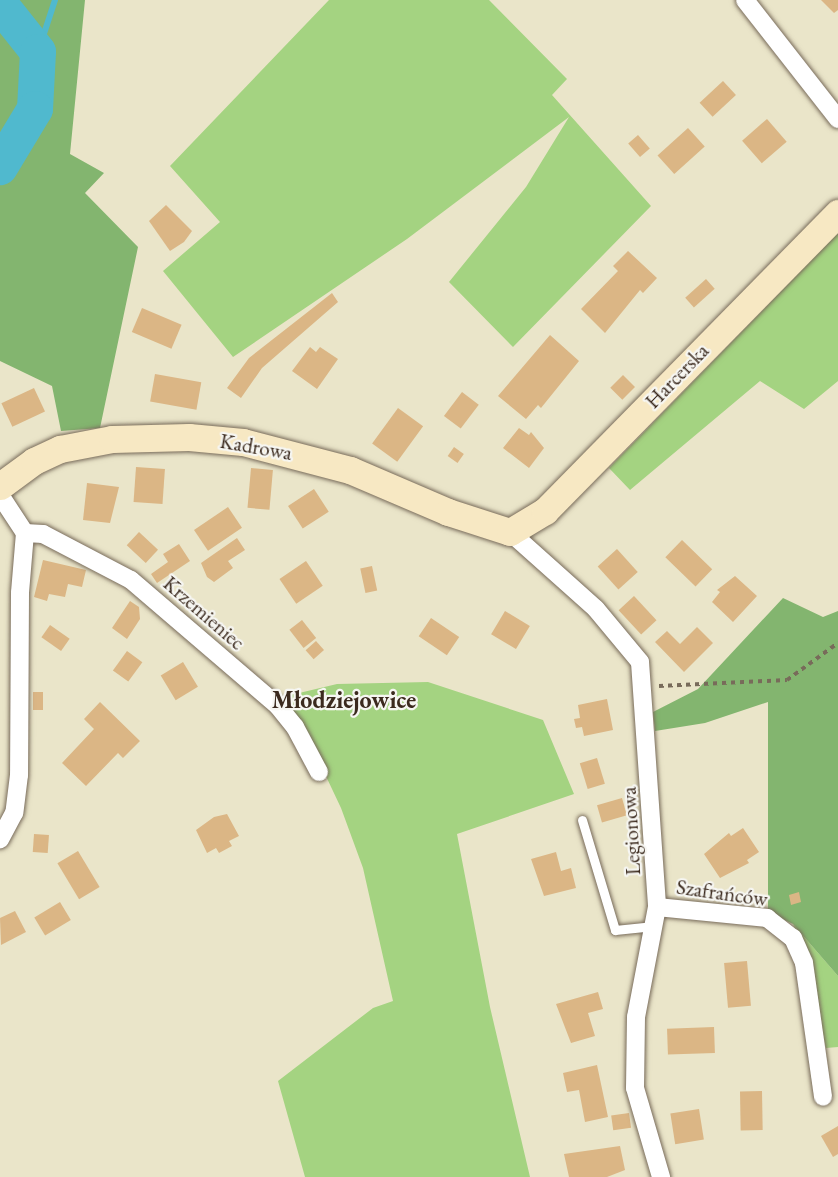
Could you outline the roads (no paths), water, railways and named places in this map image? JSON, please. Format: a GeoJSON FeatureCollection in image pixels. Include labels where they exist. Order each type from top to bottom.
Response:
{"type":"FeatureCollection","features":[{"type":"Feature","properties":{"kind":"street"},"geometry":{"type":"LineString","coordinates":[[745,0],[838,119]]}},
{"type":"Feature","properties":{"kind":"street","name":"Harcerska"},"geometry":{"type":"LineString","coordinates":[[510,532],[545,511],[838,213]]}},
{"type":"Feature","properties":{"kind":"street","name":"Kadrowa"},"geometry":{"type":"LineString","coordinates":[[0,486],[34,461],[60,449],[112,439],[189,437],[243,442],[350,470],[447,512],[510,532]]}},
{"type":"Feature","properties":{"kind":"street"},"geometry":{"type":"LineString","coordinates":[[0,495],[25,533],[20,593],[19,775],[14,813],[0,839]]}},
{"type":"Feature","properties":{"kind":"street","name":"Legionowa"},"geometry":{"type":"LineString","coordinates":[[510,532],[597,609],[640,662],[657,907],[636,1017],[635,1088],[661,1177]]}},
{"type":"Feature","properties":{"kind":"street","name":"Krzemieniec"},"geometry":{"type":"LineString","coordinates":[[25,533],[44,534],[131,580],[278,706],[295,727],[319,772]]}},
{"type":"Feature","properties":{"kind":"street","name":"Szafrańców"},"geometry":{"type":"LineString","coordinates":[[657,907],[767,918],[793,938],[804,963],[823,1097]]}},
{"type":"Feature","properties":{"kind":"lane"},"geometry":{"type":"LineString","coordinates":[[582,820],[615,930],[654,926]]}},
{"type":"Feature","properties":{"kind":"waterway"},"geometry":{"type":"LineString","coordinates":[[38,52],[55,0]]}},
{"type":"Feature","properties":{"kind":"waterway"},"geometry":{"type":"LineString","coordinates":[[0,4],[38,52],[35,109],[0,167]]}},
{"type":"Feature","properties":{"kind":"district","name":"Młodziejowice"},"geometry":{"type":"Point","coordinates":[344,700]}}]}
